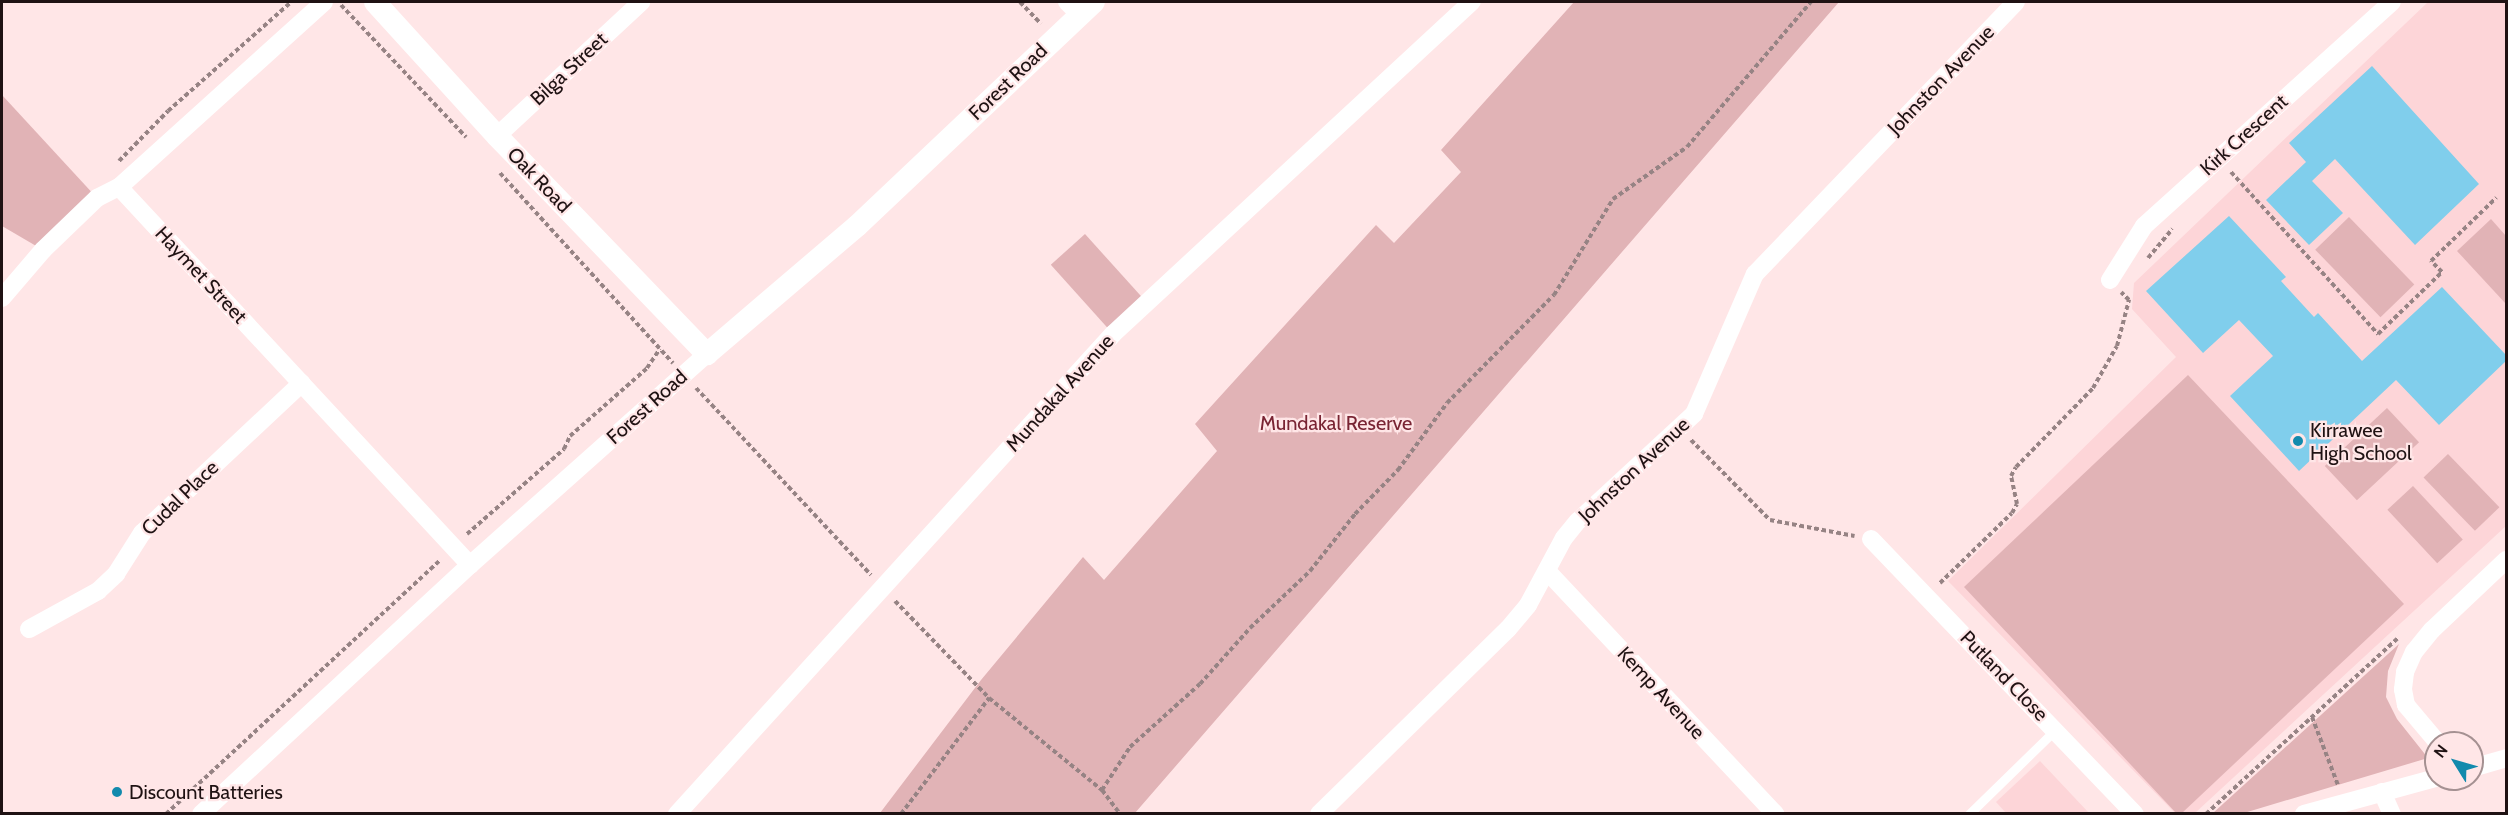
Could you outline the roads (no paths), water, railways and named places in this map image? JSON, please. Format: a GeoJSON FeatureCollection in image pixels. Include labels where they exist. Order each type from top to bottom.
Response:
{"type":"FeatureCollection","features":[{"type":"Feature","properties":{"kind":"street"},"geometry":{"type":"LineString","coordinates":[[2,297],[43,250],[97,198],[324,2]]}},
{"type":"Feature","properties":{"kind":"street","name":"Oak Road"},"geometry":{"type":"LineString","coordinates":[[375,2],[497,136],[707,354]]}},
{"type":"Feature","properties":{"kind":"street","name":"Bilga Street"},"geometry":{"type":"LineString","coordinates":[[497,136],[641,2]]}},
{"type":"Feature","properties":{"kind":"street","name":"Mundakal Avenue"},"geometry":{"type":"LineString","coordinates":[[676,813],[1113,334],[1472,2]]}},
{"type":"Feature","properties":{"kind":"street","name":"Johnston Avenue"},"geometry":{"type":"LineString","coordinates":[[1320,813],[1508,629],[1548,572],[1564,538],[1578,521],[1680,429],[1704,398],[1755,274],[2016,2]]}},
{"type":"Feature","properties":{"kind":"street","name":"Kirk Crescent"},"geometry":{"type":"LineString","coordinates":[[2110,280],[2144,226],[2392,2]]}},
{"type":"Feature","properties":{"kind":"street","name":"Forest Road"},"geometry":{"type":"LineString","coordinates":[[201,813],[470,565],[684,374],[857,226],[1054,38],[1080,6]]}},
{"type":"Feature","properties":{"kind":"street","name":"Haymet Street"},"geometry":{"type":"LineString","coordinates":[[117,180],[470,565]]}},
{"type":"Feature","properties":{"kind":"street","name":"Cudal Place"},"geometry":{"type":"LineString","coordinates":[[29,628],[98,591],[116,574],[142,532],[302,383]]}},
{"type":"Feature","properties":{"kind":"street","name":"Putland Close"},"geometry":{"type":"LineString","coordinates":[[1871,539],[2135,813]]}},
{"type":"Feature","properties":{"kind":"street"},"geometry":{"type":"LineString","coordinates":[[2428,731],[2406,705],[2403,689],[2405,672],[2414,652],[2432,630],[2506,560]]}},
{"type":"Feature","properties":{"kind":"street","name":"Kemp Avenue"},"geometry":{"type":"LineString","coordinates":[[1548,572],[1775,813]]}},
{"type":"Feature","properties":{"kind":"street"},"geometry":{"type":"LineString","coordinates":[[2484,765],[2506,759]]}},
{"type":"Feature","properties":{"kind":"street"},"geometry":{"type":"LineString","coordinates":[[2304,813],[2424,781]]}},
{"type":"Feature","properties":{"kind":"street"},"geometry":{"type":"LineString","coordinates":[[2382,792],[2392,813]]}},
{"type":"Feature","properties":{"kind":"lane"},"geometry":{"type":"LineString","coordinates":[[1969,813],[2056,729]]}},
{"type":"Feature","properties":{"kind":"place","name":"Kirrawee High School"},"geometry":{"type":"Point","coordinates":[2298,441]}},
{"type":"Feature","properties":{"kind":"place","name":"Discount Batteries"},"geometry":{"type":"Point","coordinates":[117,792]}},
{"type":"Feature","properties":{"kind":"park label","name":"Mundakal Reserve"},"geometry":{"type":"Point","coordinates":[1336,423]}}]}
